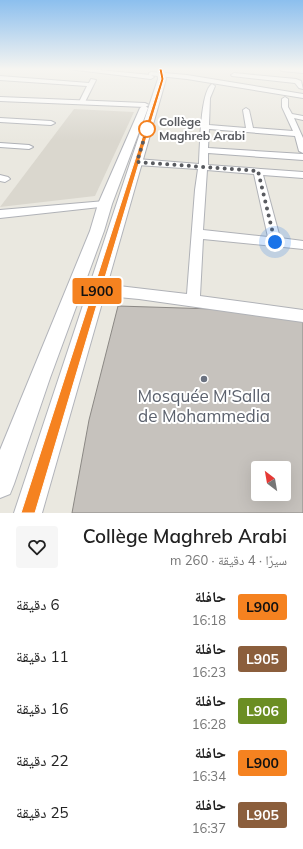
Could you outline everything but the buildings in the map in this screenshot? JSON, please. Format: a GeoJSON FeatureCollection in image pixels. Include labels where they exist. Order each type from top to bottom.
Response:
{"type":"FeatureCollection","features":[{"type":"Feature","properties":{"kind":"main road"},"geometry":{"type":"LineString","coordinates":[[0,484],[39,378],[97,231],[105,204],[149,93]]}},
{"type":"Feature","properties":{"kind":"main road"},"geometry":{"type":"LineString","coordinates":[[28,513],[137,162],[152,93]]}},
{"type":"Feature","properties":{"kind":"street"},"geometry":{"type":"LineString","coordinates":[[82,102],[86,93]]}},
{"type":"Feature","properties":{"kind":"street"},"geometry":{"type":"LineString","coordinates":[[193,301],[207,98],[209,93]]}},
{"type":"Feature","properties":{"kind":"street"},"geometry":{"type":"LineString","coordinates":[[259,93],[285,99],[303,98]]}},
{"type":"Feature","properties":{"kind":"street"},"geometry":{"type":"LineString","coordinates":[[271,93],[303,98]]}},
{"type":"Feature","properties":{"kind":"street"},"geometry":{"type":"LineString","coordinates":[[0,98],[145,105]]}},
{"type":"Feature","properties":{"kind":"street"},"geometry":{"type":"LineString","coordinates":[[285,99],[285,107],[298,134],[303,151]]}},
{"type":"Feature","properties":{"kind":"street"},"geometry":{"type":"LineString","coordinates":[[246,110],[250,130]]}},
{"type":"Feature","properties":{"kind":"street"},"geometry":{"type":"LineString","coordinates":[[288,115],[303,118]]}},
{"type":"Feature","properties":{"kind":"street"},"geometry":{"type":"LineString","coordinates":[[0,120],[51,123]]}},
{"type":"Feature","properties":{"kind":"street"},"geometry":{"type":"LineString","coordinates":[[206,127],[298,134]]}},
{"type":"Feature","properties":{"kind":"street"},"geometry":{"type":"LineString","coordinates":[[0,145],[29,147]]}},
{"type":"Feature","properties":{"kind":"street"},"geometry":{"type":"LineString","coordinates":[[204,150],[303,156]]}},
{"type":"Feature","properties":{"kind":"street"},"geometry":{"type":"LineString","coordinates":[[137,162],[303,175]]}},
{"type":"Feature","properties":{"kind":"street"},"geometry":{"type":"LineString","coordinates":[[258,171],[275,242]]}},
{"type":"Feature","properties":{"kind":"street"},"geometry":{"type":"LineString","coordinates":[[0,214],[105,204]]}},
{"type":"Feature","properties":{"kind":"street"},"geometry":{"type":"LineString","coordinates":[[198,234],[303,245]]}},
{"type":"Feature","properties":{"kind":"street"},"geometry":{"type":"LineString","coordinates":[[76,287],[303,316]]}},
{"type":"Feature","properties":{"kind":"shaded area"},"geometry":{"type":"Polygon","coordinates":[[[74,109],[134,112],[95,196],[0,207],[74,109]]]}},
{"type":"Feature","properties":{"kind":"bus line","name":"L900"},"geometry":{"type":"LineString","coordinates":[[28,513],[70,374],[124,206],[158,93]]}},
{"type":"Feature","properties":{"kind":"place","name":"Collège Maghreb Arabi"},"geometry":{"type":"Point","coordinates":[147,129]}},
{"type":"Feature","properties":{"kind":"place","name":"Mosquée M'Salla de Mohammedia"},"geometry":{"type":"Point","coordinates":[204,379]}},
{"type":"Feature","properties":{"kind":"route"},"geometry":{"type":"LineString","coordinates":[[147,129],[137,162],[258,171],[275,242]]}}]}
